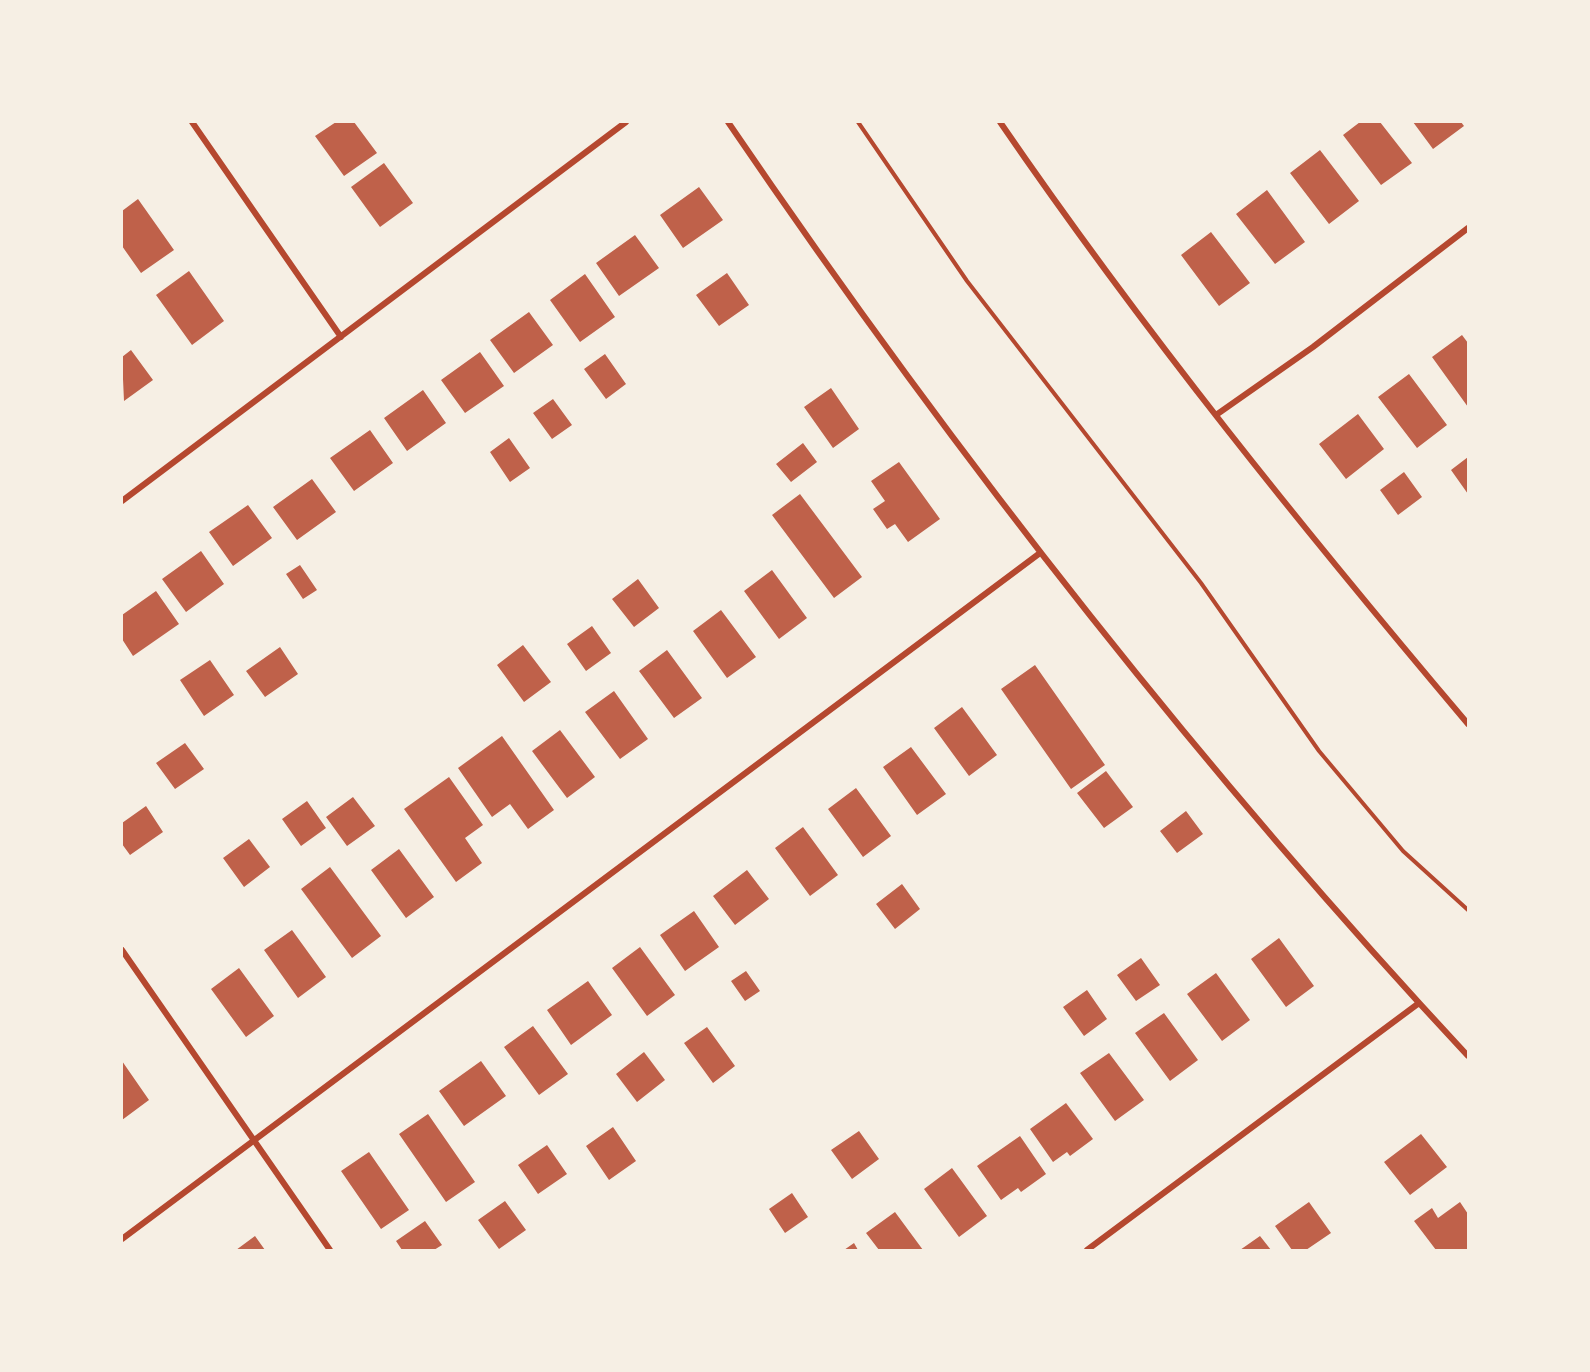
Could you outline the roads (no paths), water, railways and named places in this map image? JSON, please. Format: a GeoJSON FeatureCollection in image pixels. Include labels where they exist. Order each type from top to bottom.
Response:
{"type":"FeatureCollection","features":[{"type":"Feature","properties":{"kind":"street"},"geometry":{"type":"LineString","coordinates":[[192,122],[341,337]]}},
{"type":"Feature","properties":{"kind":"street"},"geometry":{"type":"LineString","coordinates":[[122,501],[626,122]]}},
{"type":"Feature","properties":{"kind":"street"},"geometry":{"type":"LineString","coordinates":[[728,122],[863,315],[1040,553],[1225,782],[1468,1056]]}},
{"type":"Feature","properties":{"kind":"street"},"geometry":{"type":"LineString","coordinates":[[1000,122],[1096,257],[1216,415],[1321,550],[1468,724]]}},
{"type":"Feature","properties":{"kind":"street"},"geometry":{"type":"LineString","coordinates":[[1216,415],[1312,347],[1468,228]]}},
{"type":"Feature","properties":{"kind":"street"},"geometry":{"type":"LineString","coordinates":[[122,1239],[1040,553]]}},
{"type":"Feature","properties":{"kind":"street"},"geometry":{"type":"LineString","coordinates":[[122,950],[330,1251]]}},
{"type":"Feature","properties":{"kind":"street"},"geometry":{"type":"LineString","coordinates":[[1087,1251],[1419,1003]]}}]}
